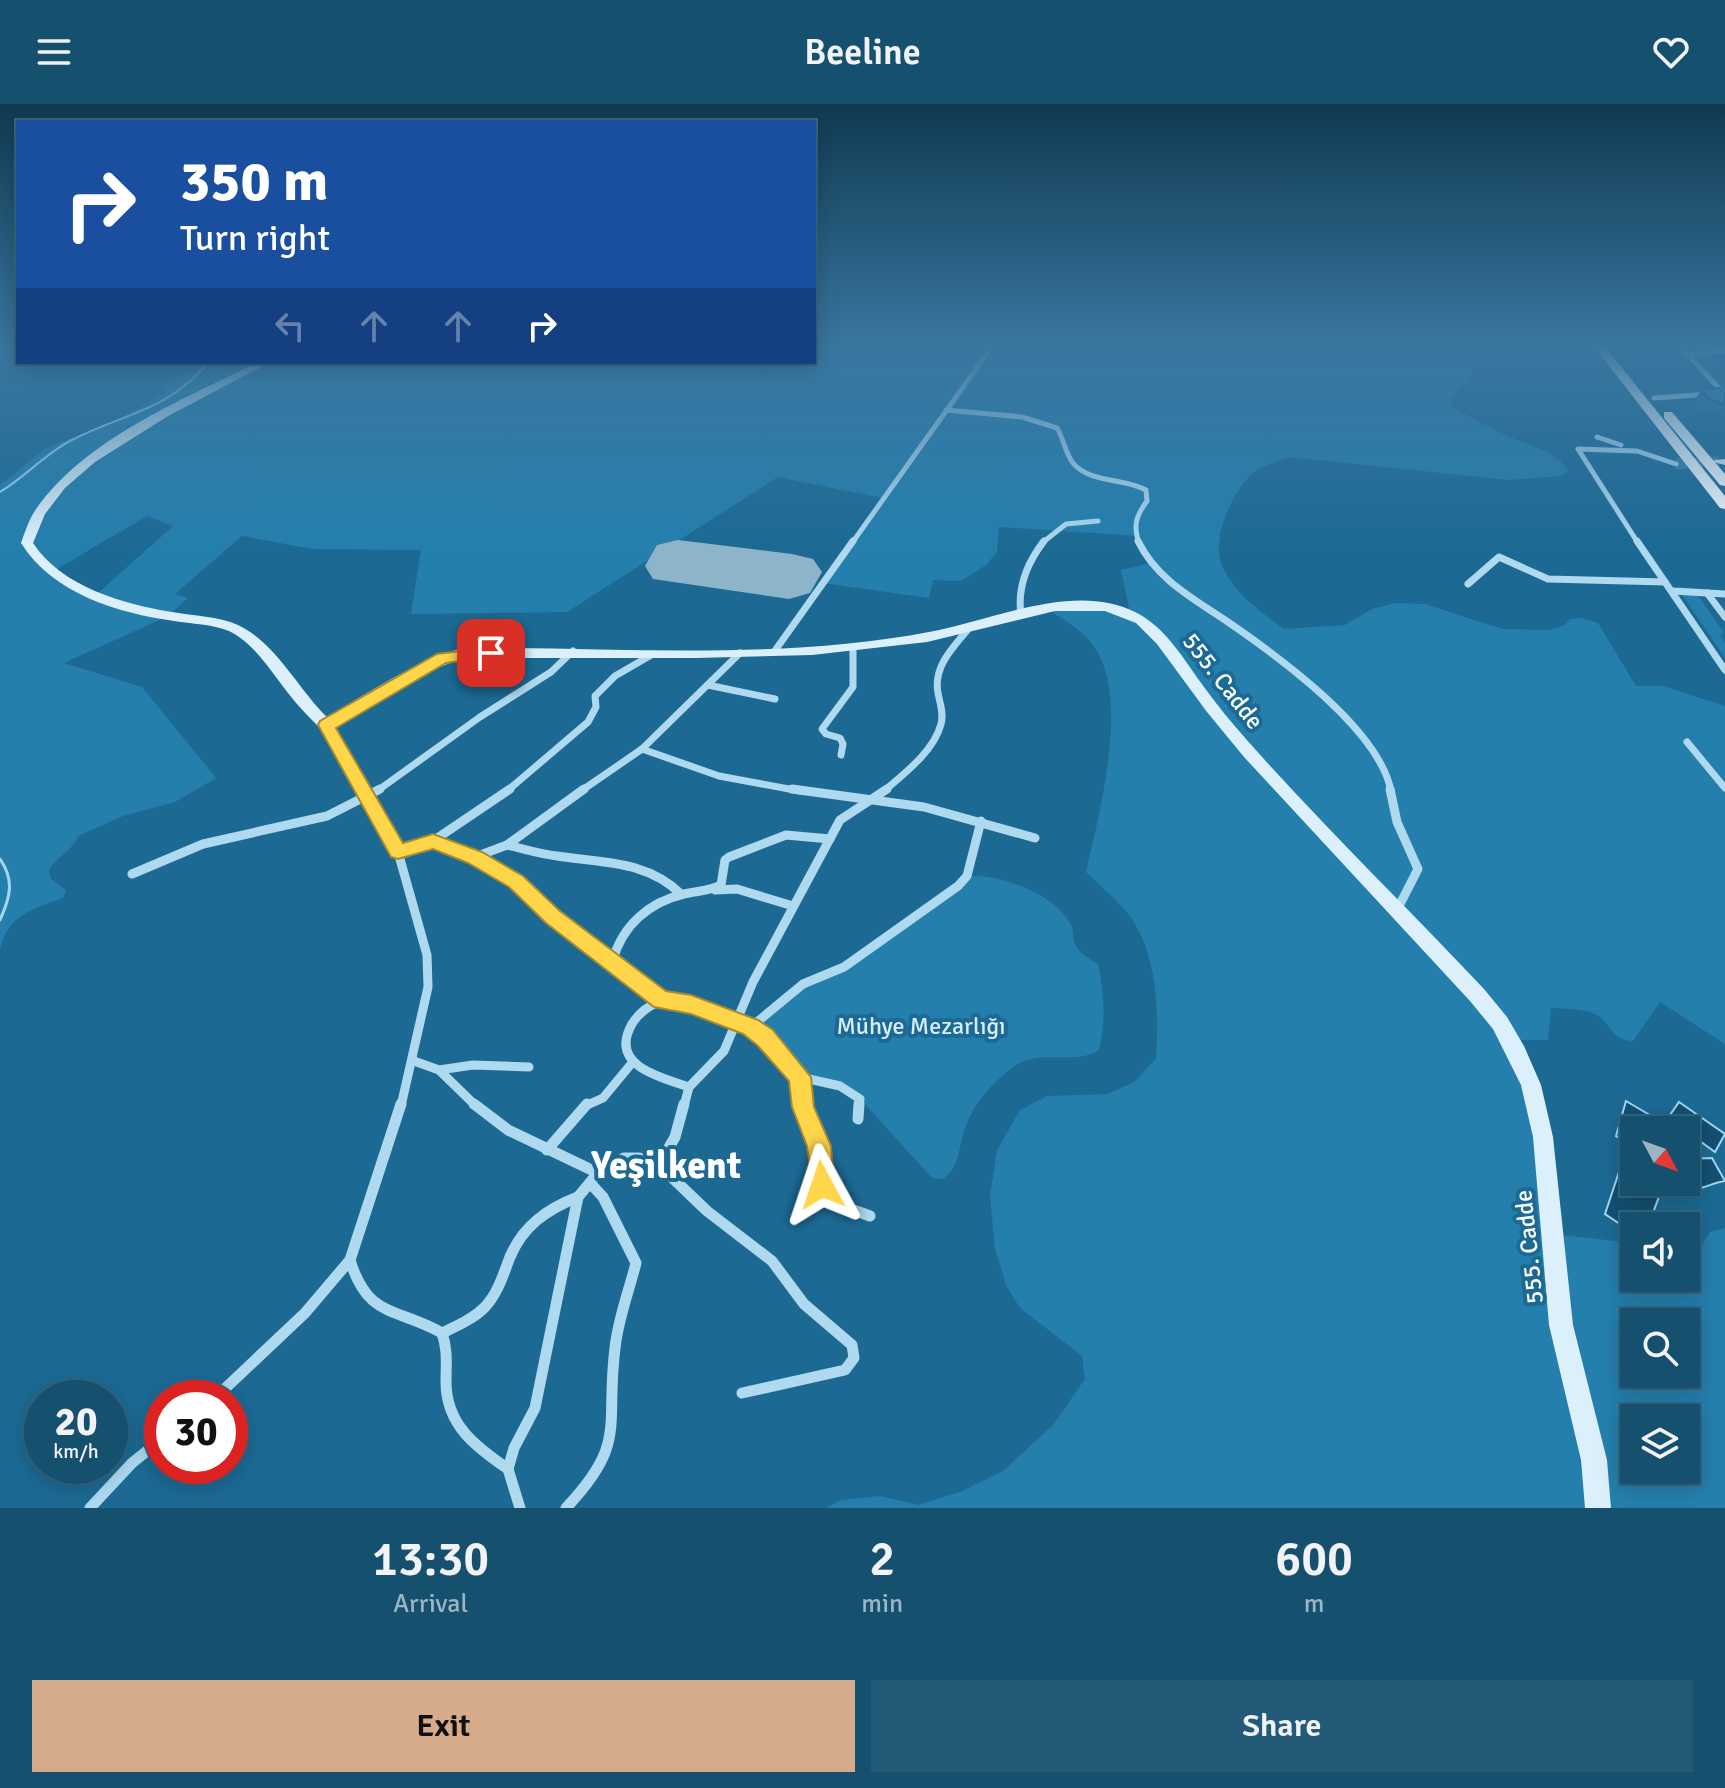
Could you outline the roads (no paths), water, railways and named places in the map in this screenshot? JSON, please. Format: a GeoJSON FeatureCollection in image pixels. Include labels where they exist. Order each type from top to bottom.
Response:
{"type":"FeatureCollection","features":[{"type":"Feature","properties":{"kind":"main road"},"geometry":{"type":"LineString","coordinates":[[1652,414],[1725,505]]}},
{"type":"Feature","properties":{"kind":"main road"},"geometry":{"type":"LineString","coordinates":[[1667,414],[1725,482]]}},
{"type":"Feature","properties":{"kind":"street"},"geometry":{"type":"LineString","coordinates":[[170,414],[111,445],[69,475],[35,519],[27,543],[35,558],[51,572],[105,597],[149,612],[235,629],[260,647],[301,700],[326,725],[398,852],[427,955],[428,987],[414,1061],[350,1260],[305,1313],[234,1380]]}},
{"type":"Feature","properties":{"kind":"street"},"geometry":{"type":"LineString","coordinates":[[774,652],[943,414]]}},
{"type":"Feature","properties":{"kind":"street"},"geometry":{"type":"LineString","coordinates":[[993,414],[1047,423],[1058,429],[1069,460],[1076,467],[1146,490],[1147,501],[1136,517],[1137,531],[1150,563],[1162,577],[1256,641],[1358,727],[1372,743],[1389,781],[1397,822],[1418,869],[1397,910]]}},
{"type":"Feature","properties":{"kind":"street"},"geometry":{"type":"LineString","coordinates":[[1597,437],[1676,464]]}},
{"type":"Feature","properties":{"kind":"street"},"geometry":{"type":"LineString","coordinates":[[1637,451],[1605,447],[1578,449],[1609,501],[1725,670]]}},
{"type":"Feature","properties":{"kind":"street"},"geometry":{"type":"LineString","coordinates":[[1021,615],[1020,588],[1027,568],[1038,551],[1065,525],[1098,521]]}},
{"type":"Feature","properties":{"kind":"street"},"geometry":{"type":"LineString","coordinates":[[1468,584],[1499,557],[1548,579],[1665,582]]}},
{"type":"Feature","properties":{"kind":"street"},"geometry":{"type":"LineString","coordinates":[[1672,591],[1725,594]]}},
{"type":"Feature","properties":{"kind":"street"},"geometry":{"type":"LineString","coordinates":[[1707,593],[1725,617]]}},
{"type":"Feature","properties":{"kind":"street","name":"555. Cadde"},"geometry":{"type":"LineString","coordinates":[[326,725],[442,658],[463,653],[740,653],[853,647],[1083,606],[1109,607],[1141,620],[1155,632],[1209,706],[1250,754],[1500,1023],[1517,1052],[1531,1085],[1543,1137],[1561,1325],[1594,1460],[1598,1508]]}},
{"type":"Feature","properties":{"kind":"street"},"geometry":{"type":"LineString","coordinates":[[659,1165],[675,1137],[689,1087],[724,1051],[738,1025],[753,982],[830,839],[849,810],[874,799],[932,743],[940,728],[943,709],[937,682],[939,669],[969,628]]}},
{"type":"Feature","properties":{"kind":"street"},"geometry":{"type":"LineString","coordinates":[[841,755],[843,744],[840,738],[826,734],[822,729],[831,711],[847,697],[854,685],[853,647]]}},
{"type":"Feature","properties":{"kind":"street"},"geometry":{"type":"LineString","coordinates":[[132,874],[203,844],[236,834],[327,816],[368,797],[493,708],[551,672],[573,651]]}},
{"type":"Feature","properties":{"kind":"street"},"geometry":{"type":"LineString","coordinates":[[398,852],[433,841],[509,789],[588,722],[596,707],[595,696],[603,685],[657,652]]}},
{"type":"Feature","properties":{"kind":"street"},"geometry":{"type":"LineString","coordinates":[[475,857],[507,845],[642,749],[740,653]]}},
{"type":"Feature","properties":{"kind":"street"},"geometry":{"type":"LineString","coordinates":[[708,685],[775,699]]}},
{"type":"Feature","properties":{"kind":"street"},"geometry":{"type":"LineString","coordinates":[[1687,742],[1725,788]]}},
{"type":"Feature","properties":{"kind":"street"},"geometry":{"type":"LineString","coordinates":[[642,749],[719,776],[815,794],[874,799],[981,821],[1035,838]]}},
{"type":"Feature","properties":{"kind":"street"},"geometry":{"type":"LineString","coordinates":[[751,1027],[803,984],[844,967],[958,886],[967,876],[981,821]]}},
{"type":"Feature","properties":{"kind":"street"},"geometry":{"type":"LineString","coordinates":[[714,890],[724,878],[725,860],[743,851],[786,835],[830,839]]}},
{"type":"Feature","properties":{"kind":"street"},"geometry":{"type":"LineString","coordinates":[[433,841],[475,857],[516,881],[553,917],[662,1000],[691,1004],[738,1025],[751,1027],[778,1050],[800,1077],[803,1107],[819,1146],[819,1169],[828,1197],[852,1211],[870,1216]]}},
{"type":"Feature","properties":{"kind":"street"},"geometry":{"type":"LineString","coordinates":[[507,845],[566,857],[608,860],[661,878],[681,894]]}},
{"type":"Feature","properties":{"kind":"street"},"geometry":{"type":"LineString","coordinates":[[613,960],[617,943],[625,929],[681,894],[737,889],[793,906]]}},
{"type":"Feature","properties":{"kind":"street"},"geometry":{"type":"LineString","coordinates":[[662,1000],[640,1014],[625,1037],[625,1051],[632,1063],[649,1073],[689,1087]]}},
{"type":"Feature","properties":{"kind":"street"},"geometry":{"type":"LineString","coordinates":[[414,1061],[439,1070],[483,1113],[594,1178],[636,1263],[615,1346],[612,1447],[594,1479],[566,1508]]}},
{"type":"Feature","properties":{"kind":"street"},"geometry":{"type":"LineString","coordinates":[[439,1070],[458,1064],[484,1063],[529,1067]]}},
{"type":"Feature","properties":{"kind":"street"},"geometry":{"type":"LineString","coordinates":[[547,1150],[588,1103],[603,1098],[632,1063]]}},
{"type":"Feature","properties":{"kind":"street"},"geometry":{"type":"LineString","coordinates":[[800,1077],[837,1084],[852,1091],[860,1099],[858,1119]]}},
{"type":"Feature","properties":{"kind":"street"},"geometry":{"type":"LineString","coordinates":[[442,1333],[472,1318],[488,1305],[503,1281],[515,1244],[529,1225],[544,1212],[578,1197],[594,1178],[624,1158],[639,1158],[659,1165],[707,1211],[772,1261],[804,1304],[852,1345],[854,1358],[845,1370],[742,1393]]}},
{"type":"Feature","properties":{"kind":"street"},"geometry":{"type":"LineString","coordinates":[[520,1508],[508,1469],[514,1448],[535,1408],[578,1197]]}},
{"type":"Feature","properties":{"kind":"street"},"geometry":{"type":"LineString","coordinates":[[350,1260],[355,1282],[377,1308],[405,1314],[442,1333],[450,1354],[446,1390],[450,1411],[462,1435],[508,1469]]}},
{"type":"Feature","properties":{"kind":"street"},"geometry":{"type":"LineString","coordinates":[[90,1508],[144,1453]]}},
{"type":"Feature","properties":{"kind":"waterway"},"geometry":{"type":"LineString","coordinates":[[0,492],[70,441],[134,414]]}},
{"type":"Feature","properties":{"kind":"waterway"},"geometry":{"type":"LineString","coordinates":[[0,859],[9,882],[0,920]]}},
{"type":"Feature","properties":{"kind":"tunnel"},"geometry":{"type":"LineString","coordinates":[[1676,464],[1719,462]]}},
{"type":"Feature","properties":{"kind":"district","name":"Yeşilkent"},"geometry":{"type":"Point","coordinates":[666,1165]}},
{"type":"Feature","properties":{"kind":"park label","name":"Mühye Mezarlığı"},"geometry":{"type":"Point","coordinates":[921,1026]}}]}
